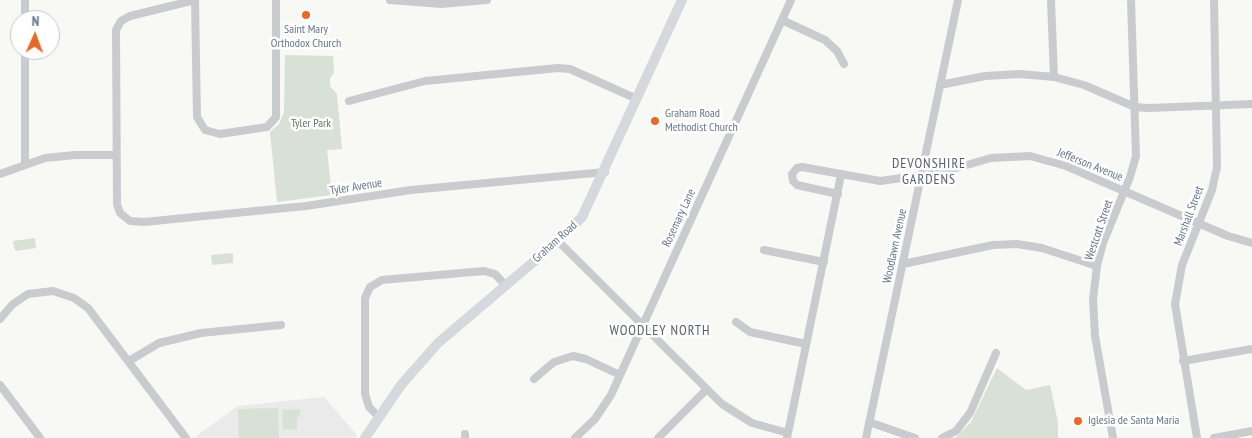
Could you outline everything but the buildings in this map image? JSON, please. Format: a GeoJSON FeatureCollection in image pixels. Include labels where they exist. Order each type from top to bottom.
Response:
{"type":"FeatureCollection","features":[{"type":"Feature","properties":{"kind":"street"},"geometry":{"type":"LineString","coordinates":[[0,174],[25,163],[60,156],[116,155],[115,34],[119,24],[130,16],[195,0],[197,117],[205,130],[220,134],[267,127],[276,117],[276,0]]}},
{"type":"Feature","properties":{"kind":"street"},"geometry":{"type":"LineString","coordinates":[[390,0],[441,4],[487,0]]}},
{"type":"Feature","properties":{"kind":"street","name":"Graham Road"},"geometry":{"type":"LineString","coordinates":[[364,438],[401,385],[438,343],[558,241],[582,217],[605,172],[682,0]]}},
{"type":"Feature","properties":{"kind":"street","name":"Rosemary Lane"},"geometry":{"type":"LineString","coordinates":[[575,438],[602,410],[620,375],[791,0]]}},
{"type":"Feature","properties":{"kind":"street","name":"Woodlawn Avenue"},"geometry":{"type":"LineString","coordinates":[[866,438],[958,0]]}},
{"type":"Feature","properties":{"kind":"street"},"geometry":{"type":"LineString","coordinates":[[1051,0],[1054,77]]}},
{"type":"Feature","properties":{"kind":"street","name":"Westcott Street"},"geometry":{"type":"LineString","coordinates":[[1113,438],[1094,336],[1093,299],[1097,266],[1136,156],[1131,0]]}},
{"type":"Feature","properties":{"kind":"street","name":"Marshall Street"},"geometry":{"type":"LineString","coordinates":[[1197,438],[1176,319],[1176,291],[1182,265],[1212,190],[1217,167],[1218,106],[1214,0]]}},
{"type":"Feature","properties":{"kind":"street"},"geometry":{"type":"LineString","coordinates":[[782,20],[825,40],[837,51],[844,64]]}},
{"type":"Feature","properties":{"kind":"street"},"geometry":{"type":"LineString","coordinates":[[25,60],[25,163]]}},
{"type":"Feature","properties":{"kind":"street"},"geometry":{"type":"LineString","coordinates":[[350,101],[425,81],[558,68],[570,69],[637,99]]}},
{"type":"Feature","properties":{"kind":"street"},"geometry":{"type":"LineString","coordinates":[[940,85],[1003,74],[1054,77],[1084,85],[1135,107],[1252,104]]}},
{"type":"Feature","properties":{"kind":"street","name":"Tyler Avenue"},"geometry":{"type":"LineString","coordinates":[[116,155],[118,209],[123,217],[130,221],[144,222],[306,206],[411,190],[605,172]]}},
{"type":"Feature","properties":{"kind":"street","name":"Jefferson Avenue"},"geometry":{"type":"LineString","coordinates":[[838,194],[797,185],[793,181],[792,174],[797,168],[802,167],[880,181],[947,172],[992,158],[1030,156],[1066,166],[1199,223],[1252,243]]}},
{"type":"Feature","properties":{"kind":"street"},"geometry":{"type":"LineString","coordinates":[[558,241],[707,389],[738,416],[788,435],[841,175]]}},
{"type":"Feature","properties":{"kind":"street"},"geometry":{"type":"LineString","coordinates":[[902,264],[993,245],[1017,244],[1042,248],[1097,266]]}},
{"type":"Feature","properties":{"kind":"street"},"geometry":{"type":"LineString","coordinates":[[764,250],[824,262]]}},
{"type":"Feature","properties":{"kind":"street"},"geometry":{"type":"LineString","coordinates":[[379,417],[369,407],[365,394],[365,298],[368,284],[382,280],[484,271],[495,274],[505,286]]}},
{"type":"Feature","properties":{"kind":"street"},"geometry":{"type":"LineString","coordinates":[[0,319],[13,304],[28,294],[52,291],[74,298],[88,308],[186,438]]}},
{"type":"Feature","properties":{"kind":"street"},"geometry":{"type":"LineString","coordinates":[[736,322],[750,332],[806,344]]}},
{"type":"Feature","properties":{"kind":"street"},"geometry":{"type":"LineString","coordinates":[[128,361],[159,343],[193,335],[281,325]]}},
{"type":"Feature","properties":{"kind":"street"},"geometry":{"type":"LineString","coordinates":[[1183,361],[1252,349]]}},
{"type":"Feature","properties":{"kind":"street"},"geometry":{"type":"LineString","coordinates":[[942,438],[956,431],[970,414],[996,353]]}},
{"type":"Feature","properties":{"kind":"street"},"geometry":{"type":"LineString","coordinates":[[534,379],[554,362],[573,356],[586,359],[620,375]]}},
{"type":"Feature","properties":{"kind":"street"},"geometry":{"type":"LineString","coordinates":[[0,385],[40,438]]}},
{"type":"Feature","properties":{"kind":"street"},"geometry":{"type":"LineString","coordinates":[[658,438],[707,389]]}},
{"type":"Feature","properties":{"kind":"street"},"geometry":{"type":"LineString","coordinates":[[869,422],[915,438]]}},
{"type":"Feature","properties":{"kind":"street"},"geometry":{"type":"LineString","coordinates":[[1214,438],[1252,431]]}},
{"type":"Feature","properties":{"kind":"shaded area"},"geometry":{"type":"Polygon","coordinates":[[[324,397],[357,435],[355,438],[197,438],[196,436],[238,406],[324,397]]]}},
{"type":"Feature","properties":{"kind":"green space","name":"Tyler Park"},"geometry":{"type":"Polygon","coordinates":[[[285,55],[333,56],[334,73],[330,78],[330,86],[337,94],[342,149],[327,150],[332,195],[277,202],[270,132],[279,124],[284,112],[285,55]]]}},
{"type":"Feature","properties":{"kind":"green space"},"geometry":{"type":"Polygon","coordinates":[[[35,238],[36,248],[16,251],[14,248],[13,241],[35,238]]]}},
{"type":"Feature","properties":{"kind":"green space"},"geometry":{"type":"Polygon","coordinates":[[[233,253],[233,263],[212,265],[211,255],[233,253]]]}},
{"type":"Feature","properties":{"kind":"green space"},"geometry":{"type":"Polygon","coordinates":[[[997,368],[1026,390],[1050,385],[1058,422],[1058,438],[955,438],[971,422],[997,368]]]}},
{"type":"Feature","properties":{"kind":"green space"},"geometry":{"type":"Polygon","coordinates":[[[278,408],[279,438],[239,438],[238,409],[278,408]]]}},
{"type":"Feature","properties":{"kind":"green space"},"geometry":{"type":"Polygon","coordinates":[[[300,409],[300,417],[297,417],[297,429],[283,430],[282,410],[300,409]]]}},
{"type":"Feature","properties":{"kind":"place","name":"Saint Mary Orthodox Church"},"geometry":{"type":"Point","coordinates":[306,15]}},
{"type":"Feature","properties":{"kind":"place","name":"Graham Road Methodist Church"},"geometry":{"type":"Point","coordinates":[655,121]}},
{"type":"Feature","properties":{"kind":"place","name":"Iglesia de Santa Maria"},"geometry":{"type":"Point","coordinates":[1078,421]}},
{"type":"Feature","properties":{"kind":"district","name":"DEVONSHIRE GARDENS"},"geometry":{"type":"Point","coordinates":[929,172]}},
{"type":"Feature","properties":{"kind":"district","name":"WOODLEY NORTH"},"geometry":{"type":"Point","coordinates":[660,331]}}]}
